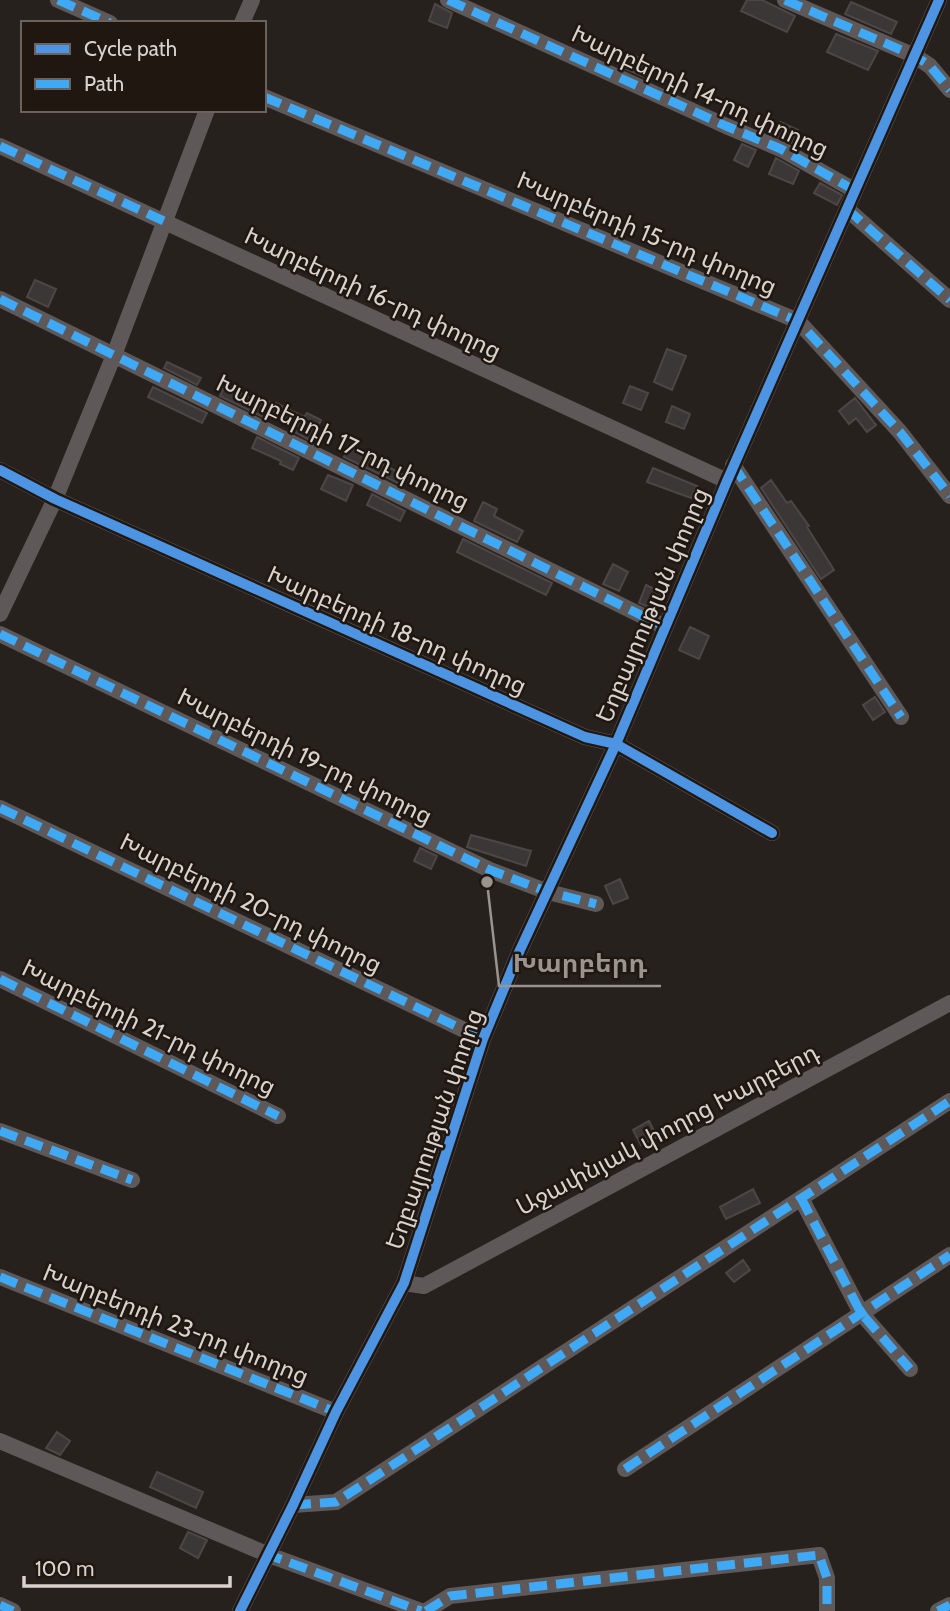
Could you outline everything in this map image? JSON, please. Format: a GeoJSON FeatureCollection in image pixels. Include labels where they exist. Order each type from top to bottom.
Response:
{"type":"FeatureCollection","features":[{"type":"Feature","properties":{"kind":"street"},"geometry":{"type":"LineString","coordinates":[[58,0],[105,21]]}},
{"type":"Feature","properties":{"kind":"street"},"geometry":{"type":"LineString","coordinates":[[243,21],[252,0]]}},
{"type":"Feature","properties":{"kind":"street","name":"Խարբերդի 14-րդ փողոց"},"geometry":{"type":"LineString","coordinates":[[448,0],[781,149],[855,190]]}},
{"type":"Feature","properties":{"kind":"street"},"geometry":{"type":"LineString","coordinates":[[785,0],[915,56],[930,66],[950,90]]}},
{"type":"Feature","properties":{"kind":"street","name":"Եղբայրության փողոց"},"geometry":{"type":"LineString","coordinates":[[240,1611],[336,1412],[404,1283],[483,1039],[520,950],[616,744],[730,473],[939,0]]}},
{"type":"Feature","properties":{"kind":"street","name":"Խարբերդի 15-րդ փողոց"},"geometry":{"type":"LineString","coordinates":[[266,98],[798,321],[900,432],[950,496]]}},
{"type":"Feature","properties":{"kind":"street"},"geometry":{"type":"LineString","coordinates":[[0,614],[55,499],[166,222],[206,112]]}},
{"type":"Feature","properties":{"kind":"street","name":"Խարբերդի 16-րդ փողոց"},"geometry":{"type":"LineString","coordinates":[[0,146],[730,473]]}},
{"type":"Feature","properties":{"kind":"street"},"geometry":{"type":"LineString","coordinates":[[846,209],[950,300]]}},
{"type":"Feature","properties":{"kind":"street","name":"Խարբերդի 17-րդ փողոց"},"geometry":{"type":"LineString","coordinates":[[0,299],[664,627]]}},
{"type":"Feature","properties":{"kind":"street","name":"Խարբերդի 18-րդ փողոց"},"geometry":{"type":"LineString","coordinates":[[0,470],[55,499],[585,737],[616,744],[772,833]]}},
{"type":"Feature","properties":{"kind":"street"},"geometry":{"type":"LineString","coordinates":[[730,473],[901,717]]}},
{"type":"Feature","properties":{"kind":"street","name":"Խարբերդի 19-րդ փողոց"},"geometry":{"type":"LineString","coordinates":[[0,634],[489,870],[548,892],[596,904]]}},
{"type":"Feature","properties":{"kind":"street","name":"Խարբերդի 20-րդ փողոց"},"geometry":{"type":"LineString","coordinates":[[0,808],[483,1039]]}},
{"type":"Feature","properties":{"kind":"street","name":"Խարբերդի 21-րդ փողոց"},"geometry":{"type":"LineString","coordinates":[[0,979],[278,1116]]}},
{"type":"Feature","properties":{"kind":"street","name":"Աջափնյակ փողոց Խարբերդ"},"geometry":{"type":"LineString","coordinates":[[404,1283],[424,1286],[950,1003]]}},
{"type":"Feature","properties":{"kind":"street"},"geometry":{"type":"LineString","coordinates":[[293,1505],[336,1502],[950,1101]]}},
{"type":"Feature","properties":{"kind":"street"},"geometry":{"type":"LineString","coordinates":[[0,1131],[132,1180]]}},
{"type":"Feature","properties":{"kind":"street"},"geometry":{"type":"LineString","coordinates":[[801,1198],[861,1312],[910,1369]]}},
{"type":"Feature","properties":{"kind":"street"},"geometry":{"type":"LineString","coordinates":[[625,1469],[950,1255]]}},
{"type":"Feature","properties":{"kind":"street","name":"Խարբերդի 23-րդ փողոց"},"geometry":{"type":"LineString","coordinates":[[0,1277],[336,1412]]}},
{"type":"Feature","properties":{"kind":"street"},"geometry":{"type":"LineString","coordinates":[[0,1441],[269,1555],[424,1611],[450,1596],[818,1555],[827,1578],[827,1611]]}},
{"type":"Feature","properties":{"kind":"street"},"geometry":{"type":"LineString","coordinates":[[0,1605],[13,1611]]}},
{"type":"Feature","properties":{"kind":"street"},"geometry":{"type":"LineString","coordinates":[[938,1611],[950,1605]]}},
{"type":"Feature","properties":{"kind":"building"},"geometry":{"type":"Polygon","coordinates":[[[747,0],[762,0],[795,16],[787,32],[741,11],[747,0]]]}},
{"type":"Feature","properties":{"kind":"building"},"geometry":{"type":"Polygon","coordinates":[[[851,2],[897,22],[891,34],[845,14],[851,2]]]}},
{"type":"Feature","properties":{"kind":"building"},"geometry":{"type":"Polygon","coordinates":[[[435,4],[452,13],[447,28],[429,21],[435,4]]]}},
{"type":"Feature","properties":{"kind":"building"},"geometry":{"type":"Polygon","coordinates":[[[836,34],[878,51],[868,70],[827,52],[836,34]]]}},
{"type":"Feature","properties":{"kind":"building"},"geometry":{"type":"Polygon","coordinates":[[[634,55],[650,64],[644,77],[626,69],[634,55]]]}},
{"type":"Feature","properties":{"kind":"building"},"geometry":{"type":"Polygon","coordinates":[[[780,122],[798,130],[792,143],[774,135],[780,122]]]}},
{"type":"Feature","properties":{"kind":"building"},"geometry":{"type":"Polygon","coordinates":[[[742,144],[756,150],[748,167],[734,160],[742,144]]]}},
{"type":"Feature","properties":{"kind":"building"},"geometry":{"type":"Polygon","coordinates":[[[776,158],[799,171],[793,184],[769,174],[776,158]]]}},
{"type":"Feature","properties":{"kind":"building"},"geometry":{"type":"Polygon","coordinates":[[[820,183],[842,195],[837,205],[814,193],[820,183]]]}},
{"type":"Feature","properties":{"kind":"building"},"geometry":{"type":"Polygon","coordinates":[[[35,280],[56,289],[48,307],[27,297],[35,280]]]}},
{"type":"Feature","properties":{"kind":"building"},"geometry":{"type":"Polygon","coordinates":[[[667,349],[686,356],[672,390],[654,382],[667,349]]]}},
{"type":"Feature","properties":{"kind":"building"},"geometry":{"type":"Polygon","coordinates":[[[167,362],[201,378],[197,385],[164,368],[167,362]]]}},
{"type":"Feature","properties":{"kind":"building"},"geometry":{"type":"Polygon","coordinates":[[[225,385],[254,400],[256,396],[272,403],[265,418],[220,396],[225,385]]]}},
{"type":"Feature","properties":{"kind":"building"},"geometry":{"type":"Polygon","coordinates":[[[630,386],[648,393],[641,410],[623,403],[630,386]]]}},
{"type":"Feature","properties":{"kind":"building"},"geometry":{"type":"Polygon","coordinates":[[[153,387],[207,413],[202,423],[148,397],[153,387]]]}},
{"type":"Feature","properties":{"kind":"building"},"geometry":{"type":"Polygon","coordinates":[[[855,398],[876,425],[867,432],[856,418],[849,424],[839,411],[855,398]]]}},
{"type":"Feature","properties":{"kind":"building"},"geometry":{"type":"Polygon","coordinates":[[[276,403],[304,417],[307,413],[321,420],[311,441],[296,433],[300,427],[271,413],[276,403]]]}},
{"type":"Feature","properties":{"kind":"building"},"geometry":{"type":"Polygon","coordinates":[[[672,406],[690,414],[684,429],[666,422],[672,406]]]}},
{"type":"Feature","properties":{"kind":"building"},"geometry":{"type":"Polygon","coordinates":[[[257,437],[299,458],[293,470],[280,464],[281,461],[252,448],[257,437]]]}},
{"type":"Feature","properties":{"kind":"building"},"geometry":{"type":"Polygon","coordinates":[[[348,447],[406,476],[402,485],[344,457],[348,447]]]}},
{"type":"Feature","properties":{"kind":"building"},"geometry":{"type":"Polygon","coordinates":[[[653,468],[697,486],[691,498],[647,482],[653,468]]]}},
{"type":"Feature","properties":{"kind":"building"},"geometry":{"type":"Polygon","coordinates":[[[328,475],[353,485],[346,501],[321,489],[328,475]]]}},
{"type":"Feature","properties":{"kind":"building"},"geometry":{"type":"Polygon","coordinates":[[[771,480],[787,503],[791,501],[809,526],[807,527],[834,570],[821,579],[761,488],[771,480]]]}},
{"type":"Feature","properties":{"kind":"building"},"geometry":{"type":"Polygon","coordinates":[[[372,494],[405,511],[400,521],[367,505],[372,494]]]}},
{"type":"Feature","properties":{"kind":"building"},"geometry":{"type":"Polygon","coordinates":[[[483,502],[497,509],[494,516],[523,531],[517,542],[474,521],[483,502]]]}},
{"type":"Feature","properties":{"kind":"building"},"geometry":{"type":"Polygon","coordinates":[[[463,539],[552,583],[546,595],[457,552],[463,539]]]}},
{"type":"Feature","properties":{"kind":"building"},"geometry":{"type":"Polygon","coordinates":[[[613,564],[628,572],[619,591],[603,584],[613,564]]]}},
{"type":"Feature","properties":{"kind":"building"},"geometry":{"type":"Polygon","coordinates":[[[646,585],[661,592],[653,609],[639,603],[646,585]]]}},
{"type":"Feature","properties":{"kind":"building"},"geometry":{"type":"Polygon","coordinates":[[[690,627],[709,636],[699,659],[679,650],[690,627]]]}},
{"type":"Feature","properties":{"kind":"building"},"geometry":{"type":"Polygon","coordinates":[[[875,697],[885,712],[873,720],[863,705],[875,697]]]}},
{"type":"Feature","properties":{"kind":"building"},"geometry":{"type":"Polygon","coordinates":[[[471,835],[531,851],[526,866],[467,847],[471,835]]]}},
{"type":"Feature","properties":{"kind":"building"},"geometry":{"type":"Polygon","coordinates":[[[420,848],[437,856],[431,869],[414,861],[420,848]]]}},
{"type":"Feature","properties":{"kind":"building"},"geometry":{"type":"Polygon","coordinates":[[[620,879],[628,898],[613,904],[605,886],[620,879]]]}},
{"type":"Feature","properties":{"kind":"building"},"geometry":{"type":"Polygon","coordinates":[[[649,1121],[657,1137],[641,1145],[633,1130],[649,1121]]]}},
{"type":"Feature","properties":{"kind":"building"},"geometry":{"type":"Polygon","coordinates":[[[753,1189],[760,1203],[726,1219],[720,1207],[753,1189]]]}},
{"type":"Feature","properties":{"kind":"building"},"geometry":{"type":"Polygon","coordinates":[[[743,1260],[750,1270],[734,1282],[726,1273],[743,1260]]]}},
{"type":"Feature","properties":{"kind":"building"},"geometry":{"type":"Polygon","coordinates":[[[57,1432],[70,1441],[60,1455],[46,1448],[57,1432]]]}},
{"type":"Feature","properties":{"kind":"building"},"geometry":{"type":"Polygon","coordinates":[[[157,1472],[203,1492],[196,1508],[150,1487],[157,1472]]]}},
{"type":"Feature","properties":{"kind":"building"},"geometry":{"type":"Polygon","coordinates":[[[188,1532],[207,1540],[198,1558],[180,1548],[188,1532]]]}},
{"type":"Feature","properties":{"kind":"marked path"},"geometry":{"type":"LineString","coordinates":[[58,0],[105,21]]}},
{"type":"Feature","properties":{"kind":"marked path"},"geometry":{"type":"LineString","coordinates":[[448,0],[781,149],[854,190]]}},
{"type":"Feature","properties":{"kind":"marked path"},"geometry":{"type":"LineString","coordinates":[[785,0],[915,56],[930,66],[950,90]]}},
{"type":"Feature","properties":{"kind":"marked path"},"geometry":{"type":"LineString","coordinates":[[266,98],[798,321],[900,432],[950,496]]}},
{"type":"Feature","properties":{"kind":"marked path"},"geometry":{"type":"LineString","coordinates":[[0,146],[166,222]]}},
{"type":"Feature","properties":{"kind":"marked path"},"geometry":{"type":"LineString","coordinates":[[847,209],[950,300]]}},
{"type":"Feature","properties":{"kind":"marked path"},"geometry":{"type":"LineString","coordinates":[[0,299],[665,627]]}},
{"type":"Feature","properties":{"kind":"marked path"},"geometry":{"type":"LineString","coordinates":[[733,465],[901,717]]}},
{"type":"Feature","properties":{"kind":"marked path"},"geometry":{"type":"LineString","coordinates":[[0,634],[490,870],[548,892],[596,904]]}},
{"type":"Feature","properties":{"kind":"marked path"},"geometry":{"type":"LineString","coordinates":[[0,808],[483,1039]]}},
{"type":"Feature","properties":{"kind":"marked path"},"geometry":{"type":"LineString","coordinates":[[0,979],[278,1116]]}},
{"type":"Feature","properties":{"kind":"marked path"},"geometry":{"type":"LineString","coordinates":[[293,1505],[336,1502],[950,1101]]}},
{"type":"Feature","properties":{"kind":"marked path"},"geometry":{"type":"LineString","coordinates":[[0,1131],[132,1180]]}},
{"type":"Feature","properties":{"kind":"marked path"},"geometry":{"type":"LineString","coordinates":[[801,1198],[861,1313],[910,1369]]}},
{"type":"Feature","properties":{"kind":"marked path"},"geometry":{"type":"LineString","coordinates":[[625,1469],[950,1255]]}},
{"type":"Feature","properties":{"kind":"marked path"},"geometry":{"type":"LineString","coordinates":[[0,1277],[336,1412]]}},
{"type":"Feature","properties":{"kind":"marked path"},"geometry":{"type":"LineString","coordinates":[[266,1559],[269,1555],[421,1611]]}},
{"type":"Feature","properties":{"kind":"marked path"},"geometry":{"type":"LineString","coordinates":[[426,1611],[450,1596],[819,1555],[827,1578],[827,1611]]}},
{"type":"Feature","properties":{"kind":"marked path"},"geometry":{"type":"LineString","coordinates":[[0,1605],[13,1611]]}},
{"type":"Feature","properties":{"kind":"marked path"},"geometry":{"type":"LineString","coordinates":[[938,1611],[950,1605]]}},
{"type":"Feature","properties":{"kind":"cycle path"},"geometry":{"type":"LineString","coordinates":[[240,1611],[336,1412],[404,1283],[483,1039],[520,950],[616,744],[727,481],[939,0]]}},
{"type":"Feature","properties":{"kind":"cycle path"},"geometry":{"type":"LineString","coordinates":[[0,470],[55,499],[585,737],[616,744],[772,833]]}},
{"type":"Feature","properties":{"kind":"place","name":"Խարբերդ"},"geometry":{"type":"Point","coordinates":[487,882]}}]}
